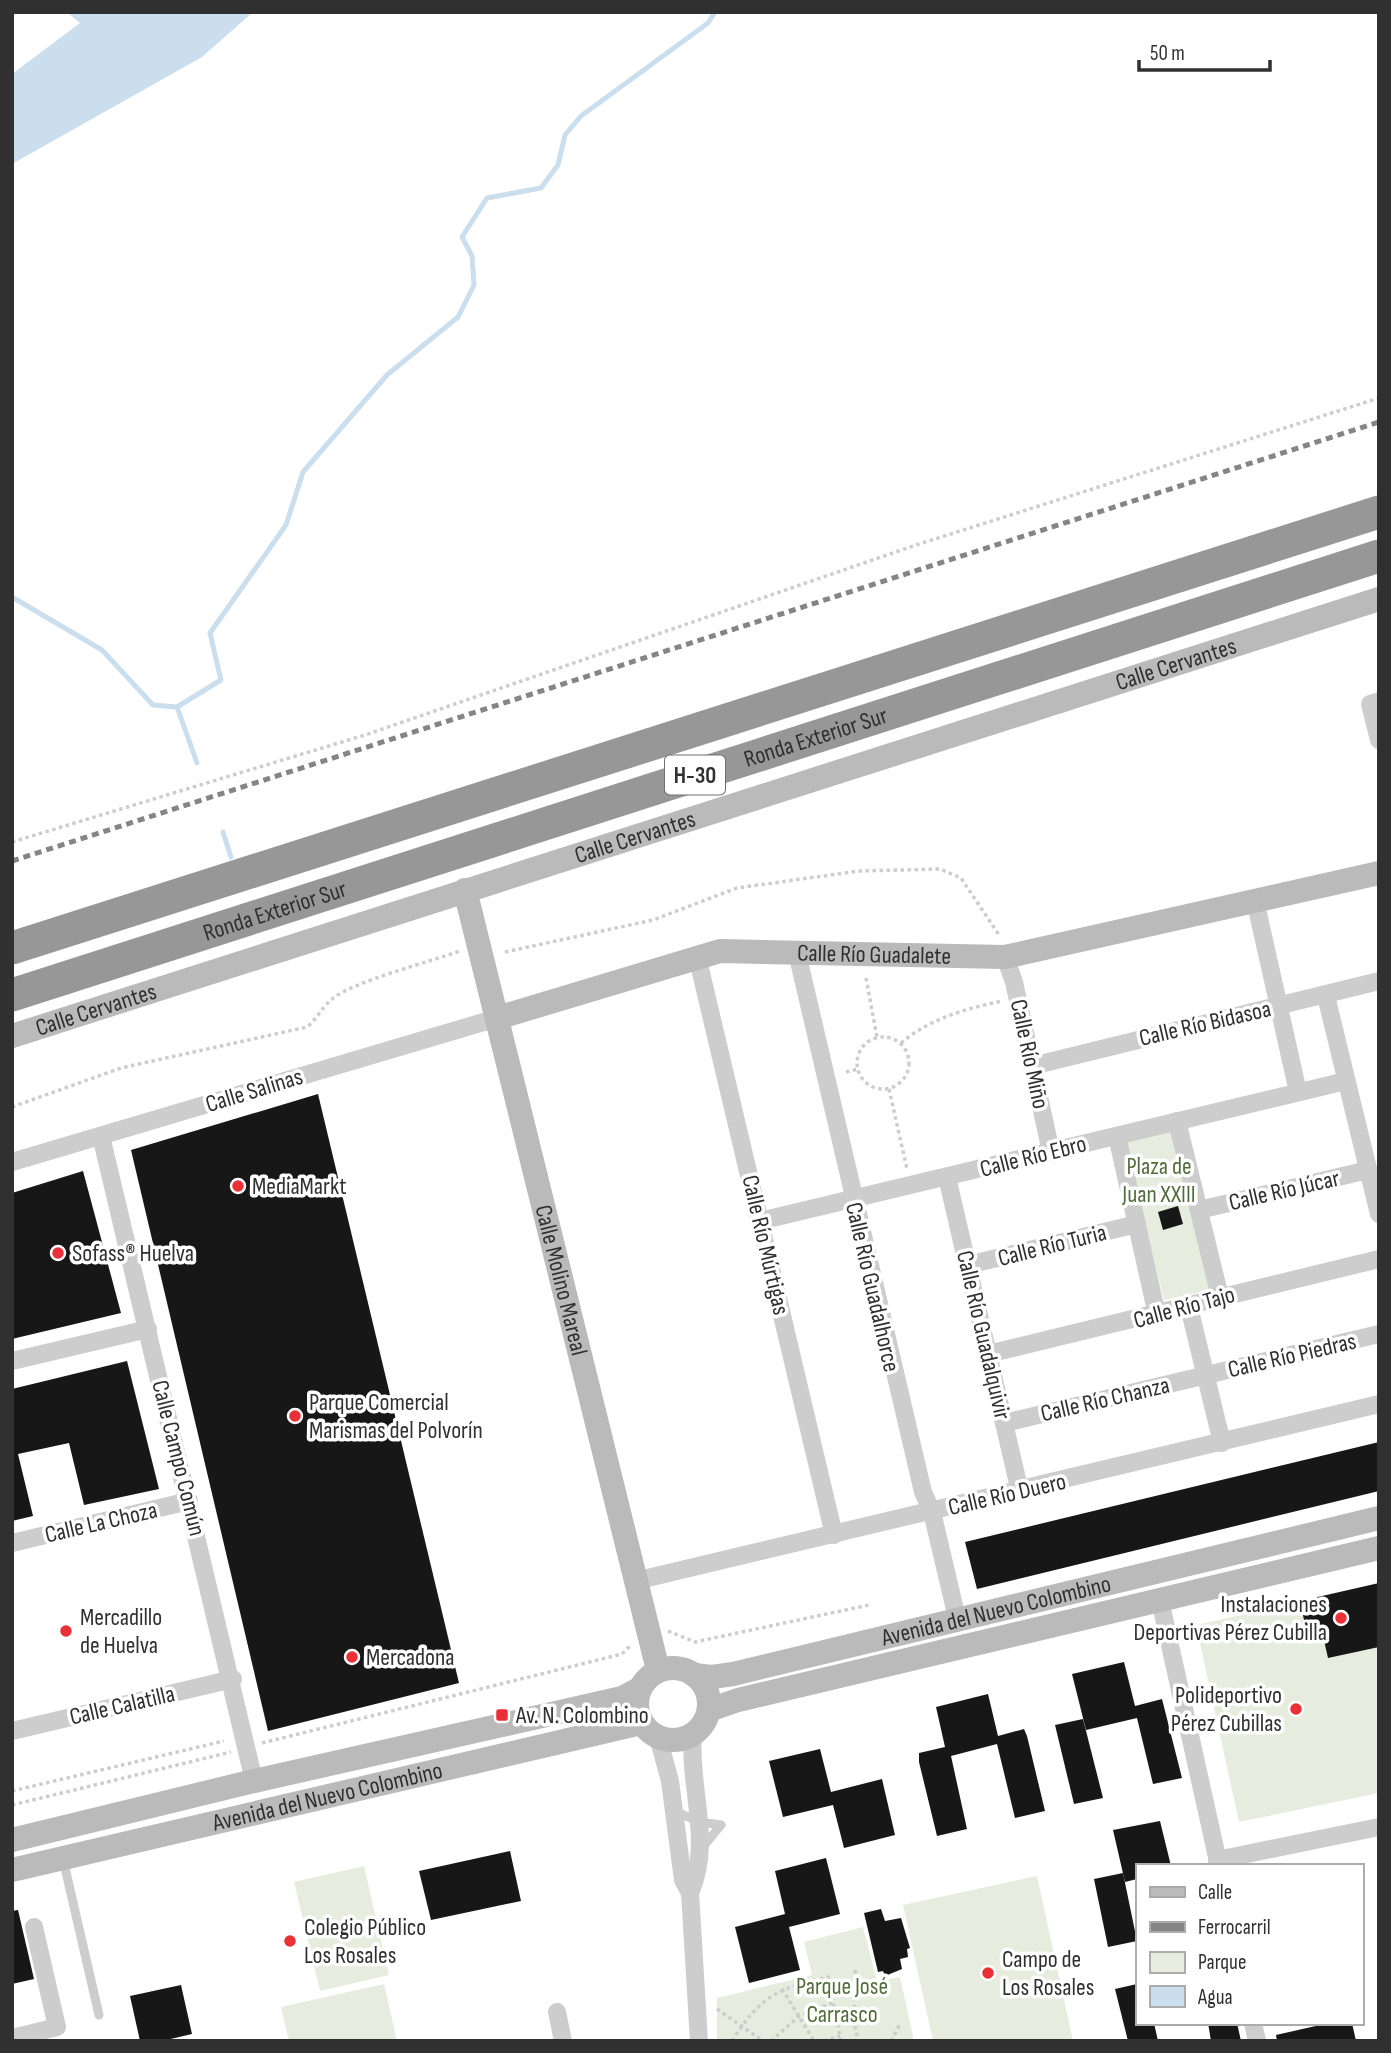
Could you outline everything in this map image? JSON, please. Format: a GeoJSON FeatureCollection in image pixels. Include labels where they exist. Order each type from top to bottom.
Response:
{"type":"FeatureCollection","features":[{"type":"Feature","properties":{"kind":"highway","name":"Ronda Exterior Sur"},"geometry":{"type":"LineString","coordinates":[[12,948],[1379,512]]}},
{"type":"Feature","properties":{"kind":"highway","name":"Ronda Exterior Sur"},"geometry":{"type":"LineString","coordinates":[[12,995],[1379,556]]}},
{"type":"Feature","properties":{"kind":"street","name":"Calle Cervantes"},"geometry":{"type":"LineString","coordinates":[[12,1036],[1379,599]]}},
{"type":"Feature","properties":{"kind":"street"},"geometry":{"type":"LineString","coordinates":[[1374,702],[1379,740]]}},
{"type":"Feature","properties":{"kind":"street","name":"Calle Río Guadalete"},"geometry":{"type":"LineString","coordinates":[[497,1018],[720,951],[797,953],[1004,949],[1379,873]]}},
{"type":"Feature","properties":{"kind":"street","name":"Calle Molino Mareal"},"geometry":{"type":"LineString","coordinates":[[465,890],[658,1670]]}},
{"type":"Feature","properties":{"kind":"street"},"geometry":{"type":"LineString","coordinates":[[1266,897],[1279,1005],[1298,1091]]}},
{"type":"Feature","properties":{"kind":"street","name":"Calle Río Miño"},"geometry":{"type":"LineString","coordinates":[[1004,949],[1051,1152]]}},
{"type":"Feature","properties":{"kind":"street","name":"Calle Río Guadalhorce"},"geometry":{"type":"LineString","coordinates":[[797,953],[923,1492],[932,1512],[957,1618]]}},
{"type":"Feature","properties":{"kind":"street","name":"Calle Río Múrtigas"},"geometry":{"type":"LineString","coordinates":[[697,956],[834,1535]]}},
{"type":"Feature","properties":{"kind":"street","name":"Calle Río Bidasoa"},"geometry":{"type":"LineString","coordinates":[[1032,1066],[1379,982]]}},
{"type":"Feature","properties":{"kind":"street"},"geometry":{"type":"LineString","coordinates":[[1326,996],[1346,1081],[1370,1144],[1368,1170],[1379,1214]]}},
{"type":"Feature","properties":{"kind":"street","name":"Calle Salinas"},"geometry":{"type":"LineString","coordinates":[[12,1163],[497,1018]]}},
{"type":"Feature","properties":{"kind":"street","name":"Calle Río Ebro"},"geometry":{"type":"LineString","coordinates":[[760,1221],[853,1201],[1346,1081]]}},
{"type":"Feature","properties":{"kind":"street"},"geometry":{"type":"LineString","coordinates":[[1177,1121],[1220,1297]]}},
{"type":"Feature","properties":{"kind":"street","name":"Calle Campo Común"},"geometry":{"type":"LineString","coordinates":[[101,1136],[233,1679],[254,1781]]}},
{"type":"Feature","properties":{"kind":"street"},"geometry":{"type":"LineString","coordinates":[[1117,1136],[1157,1315]]}},
{"type":"Feature","properties":{"kind":"street","name":"Calle Río Júcar"},"geometry":{"type":"LineString","coordinates":[[1199,1210],[1368,1170]]}},
{"type":"Feature","properties":{"kind":"street","name":"Calle Río Guadalquivir"},"geometry":{"type":"LineString","coordinates":[[947,1177],[1020,1492]]}},
{"type":"Feature","properties":{"kind":"street","name":"Calle Río Turia"},"geometry":{"type":"LineString","coordinates":[[968,1265],[1137,1224]]}},
{"type":"Feature","properties":{"kind":"street","name":"Calle Río Tajo"},"geometry":{"type":"LineString","coordinates":[[988,1354],[1379,1259]]}},
{"type":"Feature","properties":{"kind":"street"},"geometry":{"type":"LineString","coordinates":[[1189,1307],[1222,1443]]}},
{"type":"Feature","properties":{"kind":"street"},"geometry":{"type":"LineString","coordinates":[[12,1362],[148,1329]]}},
{"type":"Feature","properties":{"kind":"street","name":"Calle Río Piedras"},"geometry":{"type":"LineString","coordinates":[[1206,1375],[1379,1334]]}},
{"type":"Feature","properties":{"kind":"street","name":"Calle Río Chanza"},"geometry":{"type":"LineString","coordinates":[[1004,1423],[1206,1375]]}},
{"type":"Feature","properties":{"kind":"street","name":"Calle Río Duero"},"geometry":{"type":"LineString","coordinates":[[635,1581],[1020,1492],[1379,1404]]}},
{"type":"Feature","properties":{"kind":"street","name":"Calle La Choza"},"geometry":{"type":"LineString","coordinates":[[12,1543],[189,1501]]}},
{"type":"Feature","properties":{"kind":"street","name":"Avenida del Nuevo Colombino"},"geometry":{"type":"LineString","coordinates":[[694,1675],[712,1677],[733,1674],[1379,1518]]}},
{"type":"Feature","properties":{"kind":"street","name":"Avenida del Nuevo Colombino"},"geometry":{"type":"LineString","coordinates":[[709,1710],[738,1700],[1379,1548]]}},
{"type":"Feature","properties":{"kind":"street"},"geometry":{"type":"LineString","coordinates":[[1160,1600],[1218,1863],[1379,1827]]}},
{"type":"Feature","properties":{"kind":"street"},"geometry":{"type":"LineString","coordinates":[[650,1730],[682,1740],[701,1728],[709,1710],[707,1690],[694,1675],[677,1668],[658,1670],[639,1689],[636,1700],[650,1730],[666,1762],[683,1880],[690,1893],[699,2041]]}},
{"type":"Feature","properties":{"kind":"street","name":"Calle Calatilla"},"geometry":{"type":"LineString","coordinates":[[12,1731],[233,1679]]}},
{"type":"Feature","properties":{"kind":"street","name":"Avenida del Nuevo Colombino"},"geometry":{"type":"LineString","coordinates":[[12,1840],[254,1781],[622,1698],[639,1689]]}},
{"type":"Feature","properties":{"kind":"street","name":"Avenida del Nuevo Colombino"},"geometry":{"type":"LineString","coordinates":[[12,1870],[650,1730]]}},
{"type":"Feature","properties":{"kind":"street"},"geometry":{"type":"LineString","coordinates":[[690,1893],[696,1881],[699,1822],[693,1735]]}},
{"type":"Feature","properties":{"kind":"street"},"geometry":{"type":"LineString","coordinates":[[12,2038],[57,2027],[34,1927]]}},
{"type":"Feature","properties":{"kind":"street"},"geometry":{"type":"LineString","coordinates":[[558,2012],[563,2041]]}},
{"type":"Feature","properties":{"kind":"lane"},"geometry":{"type":"LineString","coordinates":[[674,1811],[699,1822]]}},
{"type":"Feature","properties":{"kind":"lane"},"geometry":{"type":"LineString","coordinates":[[62,1857],[99,2015]]}},
{"type":"Feature","properties":{"kind":"path"},"geometry":{"type":"LineString","coordinates":[[12,842],[365,735],[916,544],[1379,398]]}},
{"type":"Feature","properties":{"kind":"path"},"geometry":{"type":"LineString","coordinates":[[505,951],[653,919],[737,888],[859,871],[926,869],[940,869],[961,878],[1004,949]]}},
{"type":"Feature","properties":{"kind":"path"},"geometry":{"type":"LineString","coordinates":[[12,1107],[121,1068],[307,1027],[319,1017],[331,999],[349,989],[461,951]]}},
{"type":"Feature","properties":{"kind":"path"},"geometry":{"type":"LineString","coordinates":[[866,978],[877,1037]]}},
{"type":"Feature","properties":{"kind":"path"},"geometry":{"type":"LineString","coordinates":[[900,1043],[917,1030],[957,1011],[1004,1001]]}},
{"type":"Feature","properties":{"kind":"path"},"geometry":{"type":"LineString","coordinates":[[877,1037],[894,1039],[900,1043],[909,1057],[907,1073],[903,1080],[889,1089],[866,1083],[858,1069],[857,1061],[863,1046],[877,1037]]}},
{"type":"Feature","properties":{"kind":"path"},"geometry":{"type":"LineString","coordinates":[[846,1072],[858,1069]]}},
{"type":"Feature","properties":{"kind":"path"},"geometry":{"type":"LineString","coordinates":[[889,1089],[908,1171]]}},
{"type":"Feature","properties":{"kind":"path"},"geometry":{"type":"LineString","coordinates":[[12,1805],[622,1654],[634,1643],[669,1630],[695,1642],[869,1605]]}},
{"type":"Feature","properties":{"kind":"path"},"geometry":{"type":"LineString","coordinates":[[12,1791],[224,1741]]}},
{"type":"Feature","properties":{"kind":"path"},"geometry":{"type":"LineString","coordinates":[[855,1970],[857,1994],[853,2016],[859,2041]]}},
{"type":"Feature","properties":{"kind":"path"},"geometry":{"type":"LineString","coordinates":[[732,2041],[742,2025],[782,1988],[828,1977],[841,2038],[824,2041]]}},
{"type":"Feature","properties":{"kind":"path"},"geometry":{"type":"LineString","coordinates":[[782,1988],[814,2041]]}},
{"type":"Feature","properties":{"kind":"path"},"geometry":{"type":"LineString","coordinates":[[771,2041],[799,2016],[832,2003]]}},
{"type":"Feature","properties":{"kind":"path"},"geometry":{"type":"LineString","coordinates":[[717,2009],[763,2041]]}},
{"type":"Feature","properties":{"kind":"path"},"geometry":{"type":"LineString","coordinates":[[891,2041],[900,2024]]}},
{"type":"Feature","properties":{"kind":"green space","name":"Plaza de Juan XXIII"},"geometry":{"type":"Polygon","coordinates":[[[1172,1128],[1210,1290],[1164,1300],[1124,1139],[1172,1128]]]}},
{"type":"Feature","properties":{"kind":"green space","name":"Polideportivo Pérez Cubillas"},"geometry":{"type":"Polygon","coordinates":[[[1379,1584],[1379,1793],[1239,1822],[1196,1625],[1379,1584]]]}},
{"type":"Feature","properties":{"kind":"green space"},"geometry":{"type":"Polygon","coordinates":[[[364,1866],[389,1975],[320,1991],[294,1882],[364,1866]]]}},
{"type":"Feature","properties":{"kind":"green space","name":"Campo de Los Rosales"},"geometry":{"type":"Polygon","coordinates":[[[1037,1876],[1073,2041],[933,2041],[903,1905],[1037,1876]]]}},
{"type":"Feature","properties":{"kind":"green space","name":"Parque José Carrasco"},"geometry":{"type":"Polygon","coordinates":[[[863,1927],[877,1981],[900,1977],[914,2041],[717,2041],[717,1998],[812,1975],[804,1942],[863,1927]]]}},
{"type":"Feature","properties":{"kind":"green space"},"geometry":{"type":"Polygon","coordinates":[[[384,1984],[397,2041],[289,2041],[281,2007],[384,1984]]]}},
{"type":"Feature","properties":{"kind":"water"},"geometry":{"type":"Polygon","coordinates":[[[67,12],[253,12],[202,57],[12,164],[12,74],[80,23],[67,12]]]}},
{"type":"Feature","properties":{"kind":"building","name":"Parque Comercial Marismas del Polvorín"},"geometry":{"type":"Polygon","coordinates":[[[318,1094],[459,1683],[268,1731],[131,1150],[318,1094]]]}},
{"type":"Feature","properties":{"kind":"building","name":"Sofass® Huelva"},"geometry":{"type":"Polygon","coordinates":[[[83,1171],[121,1313],[12,1339],[12,1193],[83,1171]]]}},
{"type":"Feature","properties":{"kind":"building"},"geometry":{"type":"Polygon","coordinates":[[[1178,1206],[1183,1224],[1163,1230],[1158,1212],[1178,1206]]]}},
{"type":"Feature","properties":{"kind":"building"},"geometry":{"type":"Polygon","coordinates":[[[127,1361],[159,1489],[84,1505],[69,1443],[18,1454],[33,1516],[12,1521],[12,1389],[127,1361]]]}},
{"type":"Feature","properties":{"kind":"building"},"geometry":{"type":"Polygon","coordinates":[[[1379,1442],[1379,1491],[977,1589],[965,1542],[1379,1442]]]}},
{"type":"Feature","properties":{"kind":"building","name":"Instalaciones Deportivas Pérez Cubilla"},"geometry":{"type":"Polygon","coordinates":[[[1379,1583],[1379,1647],[1328,1658],[1323,1636],[1308,1639],[1300,1601],[1379,1583]]]}},
{"type":"Feature","properties":{"kind":"building"},"geometry":{"type":"Polygon","coordinates":[[[1124,1662],[1135,1706],[1162,1699],[1182,1778],[1153,1784],[1137,1718],[1086,1730],[1072,1674],[1124,1662]]]}},
{"type":"Feature","properties":{"kind":"building"},"geometry":{"type":"Polygon","coordinates":[[[988,1694],[998,1736],[1024,1729],[1045,1811],[1015,1818],[997,1744],[951,1756],[967,1829],[937,1836],[919,1753],[945,1747],[936,1707],[988,1694]]]}},
{"type":"Feature","properties":{"kind":"building"},"geometry":{"type":"Polygon","coordinates":[[[1083,1719],[1103,1798],[1074,1804],[1055,1725],[1083,1719]]]}},
{"type":"Feature","properties":{"kind":"building"},"geometry":{"type":"Polygon","coordinates":[[[820,1749],[831,1792],[882,1779],[895,1835],[844,1848],[833,1805],[783,1817],[769,1761],[820,1749]]]}},
{"type":"Feature","properties":{"kind":"building"},"geometry":{"type":"Polygon","coordinates":[[[1160,1821],[1171,1864],[1136,1864],[1136,1879],[1125,1882],[1113,1830],[1160,1821]]]}},
{"type":"Feature","properties":{"kind":"building"},"geometry":{"type":"Polygon","coordinates":[[[510,1851],[521,1901],[431,1920],[419,1871],[510,1851]]]}},
{"type":"Feature","properties":{"kind":"building"},"geometry":{"type":"Polygon","coordinates":[[[826,1858],[840,1914],[789,1927],[800,1970],[749,1983],[735,1927],[785,1914],[775,1871],[826,1858]]]}},
{"type":"Feature","properties":{"kind":"building"},"geometry":{"type":"Polygon","coordinates":[[[1123,1873],[1136,1941],[1108,1947],[1094,1879],[1123,1873]]]}},
{"type":"Feature","properties":{"kind":"building"},"geometry":{"type":"Polygon","coordinates":[[[881,1909],[885,1921],[901,1918],[910,1948],[907,1949],[908,1957],[900,1959],[902,1969],[885,1976],[883,1971],[878,1972],[864,1913],[881,1909]]]}},
{"type":"Feature","properties":{"kind":"building"},"geometry":{"type":"Polygon","coordinates":[[[18,1910],[34,1979],[12,1984],[12,1911],[18,1910]]]}},
{"type":"Feature","properties":{"kind":"building"},"geometry":{"type":"Polygon","coordinates":[[[1136,1984],[1136,2025],[1154,2025],[1158,2041],[1128,2041],[1115,1989],[1136,1984]]]}},
{"type":"Feature","properties":{"kind":"building"},"geometry":{"type":"Polygon","coordinates":[[[181,1985],[192,2034],[162,2041],[140,2041],[130,1996],[181,1985]]]}},
{"type":"Feature","properties":{"kind":"building"},"geometry":{"type":"Polygon","coordinates":[[[1208,2025],[1237,2025],[1241,2041],[1211,2041],[1208,2025]]]}},
{"type":"Feature","properties":{"kind":"building"},"geometry":{"type":"Polygon","coordinates":[[[1320,2025],[1352,2025],[1356,2041],[1277,2041],[1276,2035],[1320,2025]]]}},
{"type":"Feature","properties":{"kind":"waterway"},"geometry":{"type":"LineString","coordinates":[[12,597],[102,650],[153,705],[177,707],[221,680],[210,633],[286,525],[303,472],[387,375],[458,317],[474,285],[472,256],[462,237],[487,198],[541,188],[558,165],[565,135],[581,116],[708,23],[715,12]]}},
{"type":"Feature","properties":{"kind":"waterway"},"geometry":{"type":"LineString","coordinates":[[177,707],[197,763]]}},
{"type":"Feature","properties":{"kind":"waterway"},"geometry":{"type":"LineString","coordinates":[[223,832],[231,857]]}},
{"type":"Feature","properties":{"kind":"railway"},"geometry":{"type":"LineString","coordinates":[[12,861],[1379,422]]}},
{"type":"Feature","properties":{"kind":"place","name":"MediaMarkt"},"geometry":{"type":"Point","coordinates":[238,1186]}},
{"type":"Feature","properties":{"kind":"place","name":"Sofass® Huelva"},"geometry":{"type":"Point","coordinates":[58,1253]}},
{"type":"Feature","properties":{"kind":"place","name":"Parque Comercial Marismas del Polvorín"},"geometry":{"type":"Point","coordinates":[295,1416]}},
{"type":"Feature","properties":{"kind":"place","name":"Instalaciones Deportivas Pérez Cubilla"},"geometry":{"type":"Point","coordinates":[1341,1618]}},
{"type":"Feature","properties":{"kind":"place","name":"Mercadillo de Huelva"},"geometry":{"type":"Point","coordinates":[66,1631]}},
{"type":"Feature","properties":{"kind":"place","name":"Mercadona"},"geometry":{"type":"Point","coordinates":[352,1657]}},
{"type":"Feature","properties":{"kind":"place","name":"Polideportivo Pérez Cubillas"},"geometry":{"type":"Point","coordinates":[1296,1709]}},
{"type":"Feature","properties":{"kind":"place","name":"Av. N. Colombino"},"geometry":{"type":"Point","coordinates":[502,1715]}},
{"type":"Feature","properties":{"kind":"place","name":"Colegio Público Los Rosales"},"geometry":{"type":"Point","coordinates":[290,1941]}},
{"type":"Feature","properties":{"kind":"place","name":"Campo de Los Rosales"},"geometry":{"type":"Point","coordinates":[988,1973]}}]}
